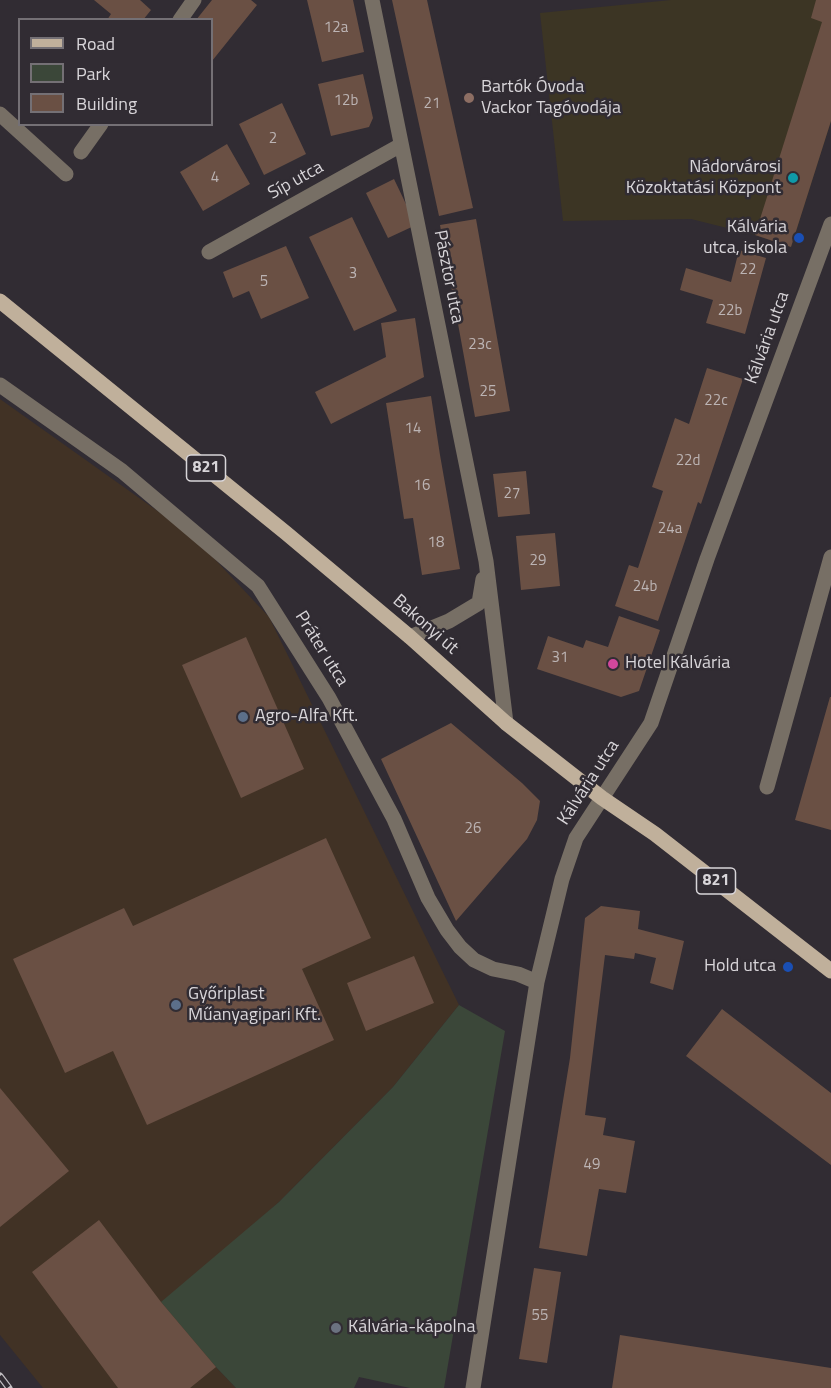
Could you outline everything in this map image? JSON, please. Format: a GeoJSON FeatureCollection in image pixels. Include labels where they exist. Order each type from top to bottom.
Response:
{"type":"FeatureCollection","features":[{"type":"Feature","properties":{"kind":"main road","name":"Bakonyi út"},"geometry":{"type":"LineString","coordinates":[[0,301],[286,533],[410,637],[506,723],[602,798],[655,834],[831,971]]}},
{"type":"Feature","properties":{"kind":"street"},"geometry":{"type":"LineString","coordinates":[[181,18],[194,0]]}},
{"type":"Feature","properties":{"kind":"street","name":"Pásztor utca"},"geometry":{"type":"LineString","coordinates":[[372,0],[486,561],[506,723]]}},
{"type":"Feature","properties":{"kind":"street"},"geometry":{"type":"LineString","coordinates":[[0,114],[66,174]]}},
{"type":"Feature","properties":{"kind":"street"},"geometry":{"type":"LineString","coordinates":[[81,152],[100,126]]}},
{"type":"Feature","properties":{"kind":"street","name":"Síp utca"},"geometry":{"type":"LineString","coordinates":[[209,252],[401,145]]}},
{"type":"Feature","properties":{"kind":"street","name":"Kálvária utca"},"geometry":{"type":"LineString","coordinates":[[473,1388],[537,982],[562,879],[576,838],[651,723],[707,560],[831,224]]}},
{"type":"Feature","properties":{"kind":"street","name":"Práter utca"},"geometry":{"type":"LineString","coordinates":[[0,385],[122,471],[258,586],[329,698],[394,819],[428,898],[447,930],[474,960],[493,969],[518,974],[537,982]]}},
{"type":"Feature","properties":{"kind":"street"},"geometry":{"type":"LineString","coordinates":[[767,787],[831,557]]}},
{"type":"Feature","properties":{"kind":"street","name":"Pásztor utca"},"geometry":{"type":"LineString","coordinates":[[410,637],[449,621],[479,603],[486,561]]}},
{"type":"Feature","properties":{"kind":"shaded area","name":"Nádorvárosi Közoktatási Központ"},"geometry":{"type":"Polygon","coordinates":[[[671,0],[831,0],[831,121],[791,247],[755,235],[691,219],[563,221],[540,13],[671,0]]]}},
{"type":"Feature","properties":{"kind":"shaded area"},"geometry":{"type":"Polygon","coordinates":[[[0,399],[194,537],[269,617],[459,1005],[393,1087],[279,1202],[254,1224],[216,1367],[236,1388],[43,1388],[0,1335],[0,399]]]}},
{"type":"Feature","properties":{"kind":"green space"},"geometry":{"type":"Polygon","coordinates":[[[459,1005],[505,1031],[444,1388],[410,1388],[359,1377],[354,1388],[236,1388],[161,1302],[279,1202],[393,1087],[459,1005]]]}},
{"type":"Feature","properties":{"kind":"building"},"geometry":{"type":"Polygon","coordinates":[[[94,0],[140,0],[151,10],[145,18],[108,18],[111,14],[94,0]]]}},
{"type":"Feature","properties":{"kind":"building"},"geometry":{"type":"Polygon","coordinates":[[[212,0],[251,0],[257,5],[213,60],[213,18],[198,18],[212,0]]]}},
{"type":"Feature","properties":{"kind":"building"},"geometry":{"type":"Polygon","coordinates":[[[307,0],[353,0],[364,52],[322,62],[307,0]]]}},
{"type":"Feature","properties":{"kind":"building","name":"Bartók Óvoda Vackor Tagóvodája"},"geometry":{"type":"Polygon","coordinates":[[[392,0],[427,0],[473,208],[439,216],[392,0]]]}},
{"type":"Feature","properties":{"kind":"building","name":"Nádorvárosi Közoktatási Központ"},"geometry":{"type":"Polygon","coordinates":[[[816,0],[831,0],[831,121],[791,247],[755,235],[822,22],[811,18],[816,0]]]}},
{"type":"Feature","properties":{"kind":"building"},"geometry":{"type":"Polygon","coordinates":[[[363,74],[373,118],[369,127],[331,136],[318,84],[363,74]]]}},
{"type":"Feature","properties":{"kind":"building"},"geometry":{"type":"Polygon","coordinates":[[[282,103],[306,154],[264,175],[239,124],[282,103]]]}},
{"type":"Feature","properties":{"kind":"building"},"geometry":{"type":"Polygon","coordinates":[[[227,144],[250,184],[203,211],[180,172],[227,144]]]}},
{"type":"Feature","properties":{"kind":"building"},"geometry":{"type":"Polygon","coordinates":[[[394,179],[416,225],[388,238],[366,193],[394,179]]]}},
{"type":"Feature","properties":{"kind":"building"},"geometry":{"type":"Polygon","coordinates":[[[352,217],[397,311],[354,331],[309,237],[352,217]]]}},
{"type":"Feature","properties":{"kind":"building"},"geometry":{"type":"Polygon","coordinates":[[[476,219],[510,411],[475,417],[440,225],[476,219]]]}},
{"type":"Feature","properties":{"kind":"building"},"geometry":{"type":"Polygon","coordinates":[[[286,246],[309,298],[261,319],[249,291],[233,298],[223,272],[286,246]]]}},
{"type":"Feature","properties":{"kind":"building"},"geometry":{"type":"Polygon","coordinates":[[[739,250],[766,258],[745,334],[706,323],[713,300],[680,290],[686,268],[731,282],[739,250]]]}},
{"type":"Feature","properties":{"kind":"building"},"geometry":{"type":"Polygon","coordinates":[[[415,318],[424,377],[331,424],[315,392],[386,357],[381,323],[415,318]]]}},
{"type":"Feature","properties":{"kind":"building"},"geometry":{"type":"Polygon","coordinates":[[[707,368],[743,379],[658,621],[615,606],[629,565],[638,568],[663,491],[652,487],[675,418],[689,424],[707,368]]]}},
{"type":"Feature","properties":{"kind":"building"},"geometry":{"type":"Polygon","coordinates":[[[431,396],[460,569],[422,575],[413,518],[404,519],[386,403],[431,396]]]}},
{"type":"Feature","properties":{"kind":"building"},"geometry":{"type":"Polygon","coordinates":[[[526,471],[530,514],[498,517],[493,474],[526,471]]]}},
{"type":"Feature","properties":{"kind":"building"},"geometry":{"type":"Polygon","coordinates":[[[555,533],[560,586],[521,590],[516,536],[555,533]]]}},
{"type":"Feature","properties":{"kind":"building","name":"Hotel Kálvária"},"geometry":{"type":"Polygon","coordinates":[[[619,616],[660,630],[639,691],[621,697],[537,669],[548,636],[583,648],[586,640],[608,647],[619,616]]]}},
{"type":"Feature","properties":{"kind":"building","name":"Agro-Alfa Kft."},"geometry":{"type":"Polygon","coordinates":[[[246,637],[304,769],[241,798],[182,665],[246,637]]]}},
{"type":"Feature","properties":{"kind":"building"},"geometry":{"type":"Polygon","coordinates":[[[831,697],[831,830],[795,820],[831,697]]]}},
{"type":"Feature","properties":{"kind":"building"},"geometry":{"type":"Polygon","coordinates":[[[451,723],[540,801],[537,820],[527,839],[456,921],[381,759],[451,723]]]}},
{"type":"Feature","properties":{"kind":"building","name":"Győriplast Műanyagipari Kft."},"geometry":{"type":"Polygon","coordinates":[[[326,838],[371,938],[302,969],[334,1040],[147,1125],[113,1051],[65,1073],[13,959],[124,908],[133,926],[326,838]]]}},
{"type":"Feature","properties":{"kind":"building"},"geometry":{"type":"Polygon","coordinates":[[[601,906],[640,911],[638,929],[684,941],[673,990],[650,983],[656,958],[635,953],[634,959],[605,955],[585,1115],[606,1118],[603,1135],[635,1141],[626,1193],[599,1189],[587,1256],[539,1248],[570,1058],[585,918],[601,906]]]}},
{"type":"Feature","properties":{"kind":"building"},"geometry":{"type":"Polygon","coordinates":[[[414,956],[434,1003],[366,1031],[347,983],[414,956]]]}},
{"type":"Feature","properties":{"kind":"building"},"geometry":{"type":"Polygon","coordinates":[[[722,1009],[831,1093],[831,1165],[686,1056],[722,1009]]]}},
{"type":"Feature","properties":{"kind":"building"},"geometry":{"type":"Polygon","coordinates":[[[0,1088],[69,1171],[0,1227],[0,1088]]]}},
{"type":"Feature","properties":{"kind":"building"},"geometry":{"type":"Polygon","coordinates":[[[99,1220],[161,1302],[216,1367],[190,1388],[118,1388],[32,1272],[99,1220]]]}},
{"type":"Feature","properties":{"kind":"building"},"geometry":{"type":"Polygon","coordinates":[[[534,1268],[561,1272],[547,1363],[519,1359],[534,1268]]]}},
{"type":"Feature","properties":{"kind":"building"},"geometry":{"type":"Polygon","coordinates":[[[620,1335],[831,1368],[831,1388],[612,1388],[620,1335]]]}},
{"type":"Feature","properties":{"kind":"railway"},"geometry":{"type":"LineString","coordinates":[[0,1376],[9,1388]]}},
{"type":"Feature","properties":{"kind":"place","name":"Bartók Óvoda Vackor Tagóvodája"},"geometry":{"type":"Point","coordinates":[469,98]}},
{"type":"Feature","properties":{"kind":"place","name":"Nádorvárosi Közoktatási Központ"},"geometry":{"type":"Point","coordinates":[793,178]}},
{"type":"Feature","properties":{"kind":"place","name":"Kálvária utca, iskola"},"geometry":{"type":"Point","coordinates":[799,238]}},
{"type":"Feature","properties":{"kind":"place","name":"Hotel Kálvária"},"geometry":{"type":"Point","coordinates":[613,664]}},
{"type":"Feature","properties":{"kind":"place","name":"Agro-Alfa Kft."},"geometry":{"type":"Point","coordinates":[243,717]}},
{"type":"Feature","properties":{"kind":"place","name":"Hold utca"},"geometry":{"type":"Point","coordinates":[788,967]}},
{"type":"Feature","properties":{"kind":"place","name":"Győriplast Műanyagipari Kft."},"geometry":{"type":"Point","coordinates":[176,1005]}},
{"type":"Feature","properties":{"kind":"place","name":"Kálvária-kápolna"},"geometry":{"type":"Point","coordinates":[336,1328]}}]}
